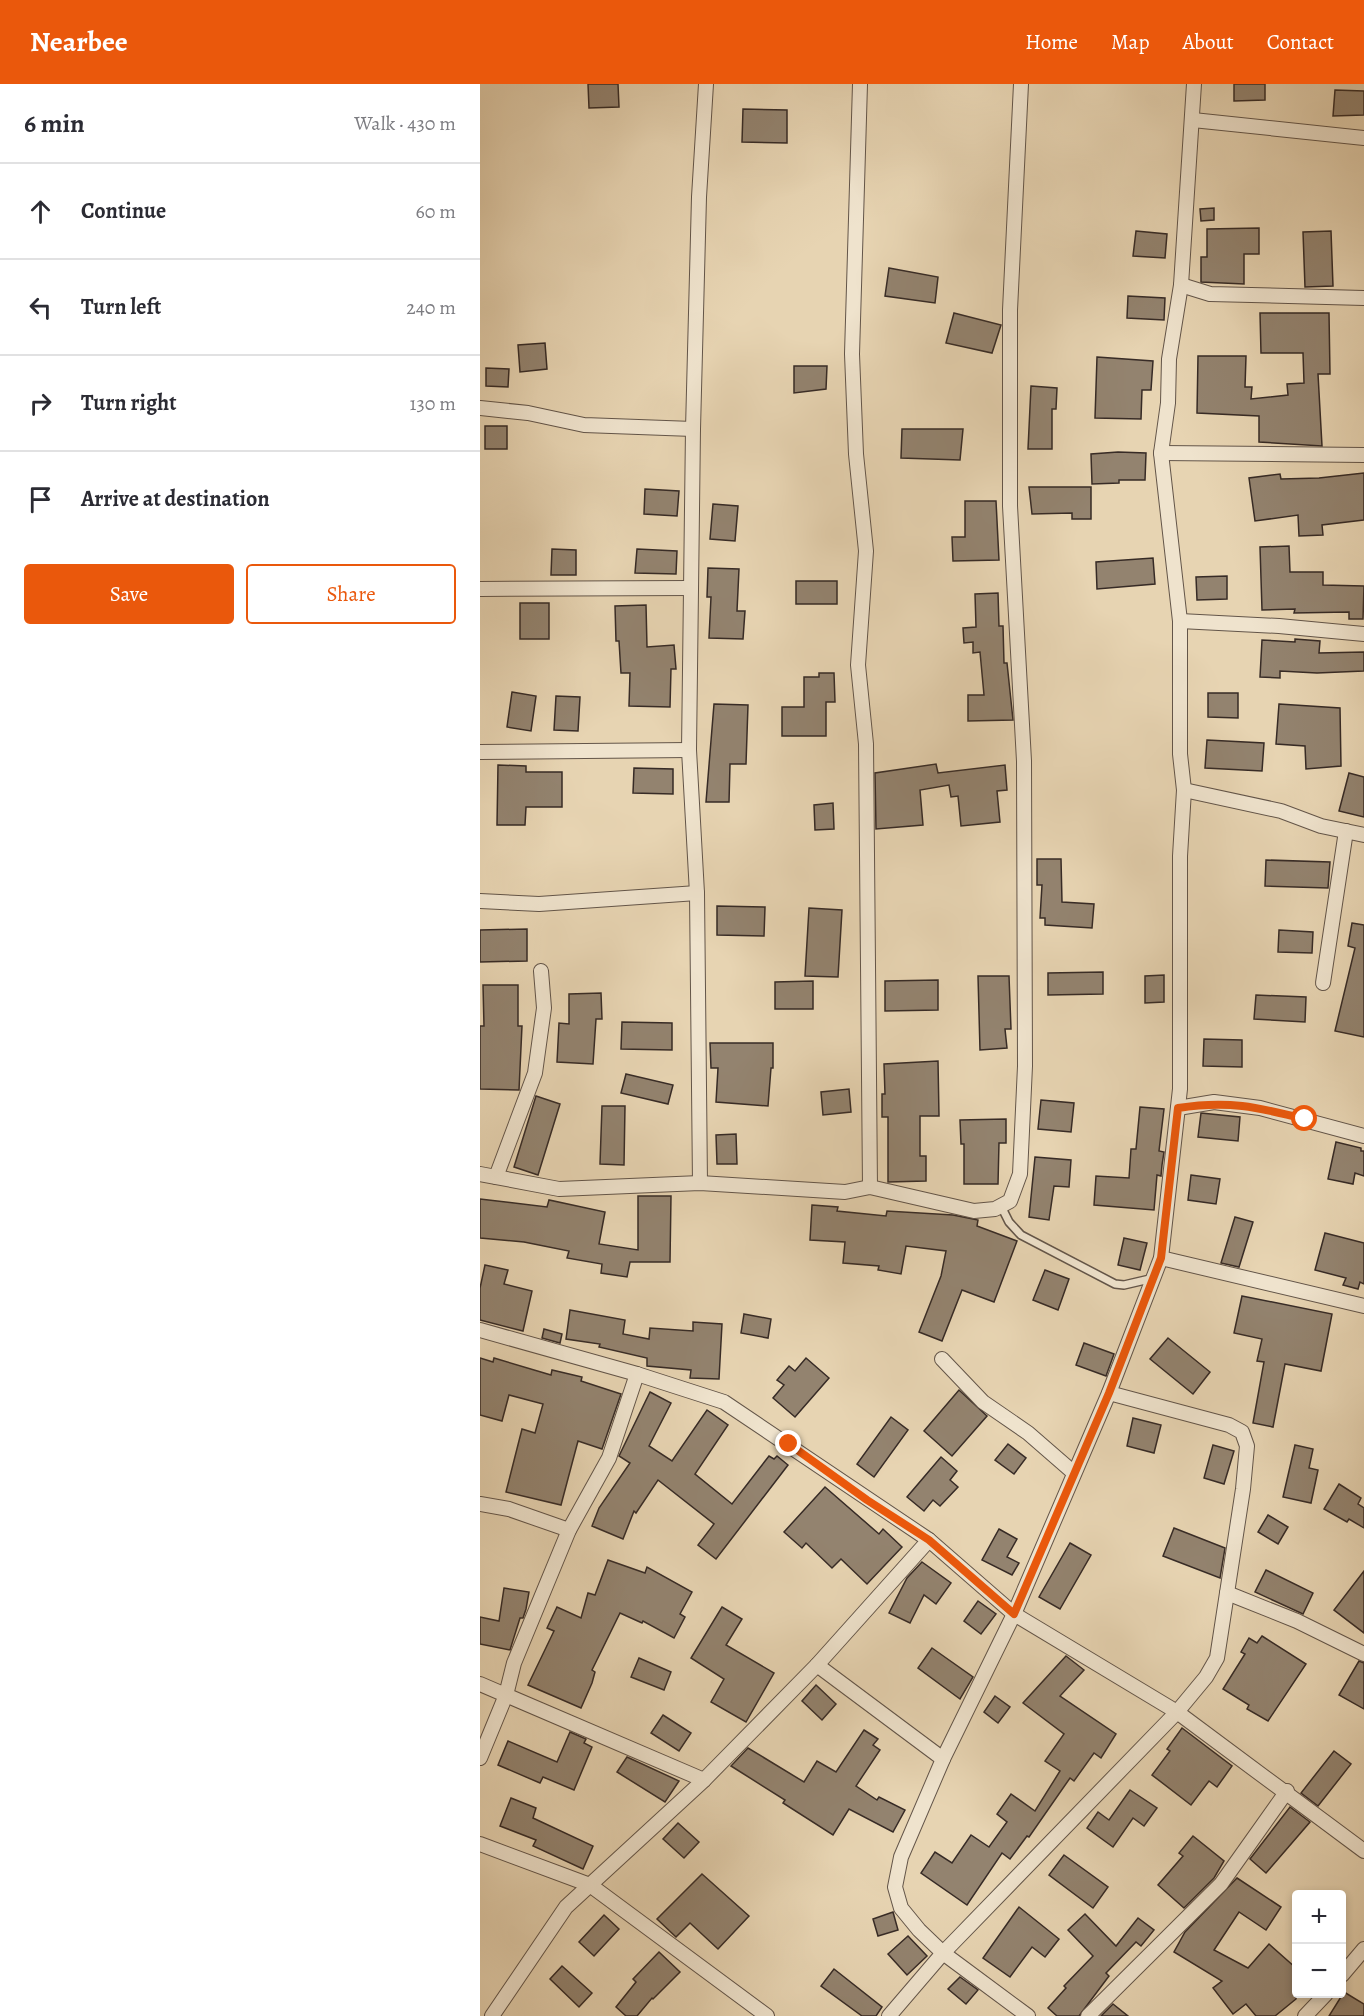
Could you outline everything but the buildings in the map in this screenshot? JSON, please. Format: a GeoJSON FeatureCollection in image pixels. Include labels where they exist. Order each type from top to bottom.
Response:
{"type":"FeatureCollection","features":[{"type":"Feature","properties":{"kind":"street"},"geometry":{"type":"LineString","coordinates":[[700,1183],[697,893],[690,750],[693,429],[699,197],[706,84]]}},
{"type":"Feature","properties":{"kind":"street"},"geometry":{"type":"LineString","coordinates":[[860,84],[852,354],[856,454],[866,551],[858,665],[866,744],[870,1187]]}},
{"type":"Feature","properties":{"kind":"street"},"geometry":{"type":"LineString","coordinates":[[480,1174],[559,1189],[700,1183],[845,1192],[870,1187],[974,1211],[995,1209],[1010,1201],[1020,1174],[1025,1066],[1024,761],[1010,506],[1010,310],[1021,84]]}},
{"type":"Feature","properties":{"kind":"street"},"geometry":{"type":"LineString","coordinates":[[1028,2016],[944,1953],[901,1908],[895,1887],[901,1857],[943,1759],[1014,1614],[1109,1393],[1161,1258],[1178,1108],[1180,856],[1184,790],[1180,754],[1180,621],[1161,453],[1168,403],[1169,358],[1182,285],[1194,84]]}},
{"type":"Feature","properties":{"kind":"street"},"geometry":{"type":"LineString","coordinates":[[1193,120],[1364,138]]}},
{"type":"Feature","properties":{"kind":"street"},"geometry":{"type":"LineString","coordinates":[[1182,285],[1210,294],[1364,298]]}},
{"type":"Feature","properties":{"kind":"street"},"geometry":{"type":"LineString","coordinates":[[480,408],[528,413],[584,425],[633,429],[693,429]]}},
{"type":"Feature","properties":{"kind":"street"},"geometry":{"type":"LineString","coordinates":[[1161,453],[1364,455]]}},
{"type":"Feature","properties":{"kind":"street"},"geometry":{"type":"LineString","coordinates":[[480,589],[691,588]]}},
{"type":"Feature","properties":{"kind":"street"},"geometry":{"type":"LineString","coordinates":[[1180,621],[1279,626],[1364,634]]}},
{"type":"Feature","properties":{"kind":"street"},"geometry":{"type":"LineString","coordinates":[[480,752],[690,750]]}},
{"type":"Feature","properties":{"kind":"street"},"geometry":{"type":"LineString","coordinates":[[1184,790],[1281,811],[1321,826],[1364,835]]}},
{"type":"Feature","properties":{"kind":"street"},"geometry":{"type":"LineString","coordinates":[[1323,983],[1346,831]]}},
{"type":"Feature","properties":{"kind":"street"},"geometry":{"type":"LineString","coordinates":[[480,901],[539,903],[697,893]]}},
{"type":"Feature","properties":{"kind":"street"},"geometry":{"type":"LineString","coordinates":[[495,1177],[535,1073],[544,1008],[541,971]]}},
{"type":"Feature","properties":{"kind":"street"},"geometry":{"type":"LineString","coordinates":[[1178,1108],[1214,1102],[1260,1108],[1364,1137]]}},
{"type":"Feature","properties":{"kind":"street"},"geometry":{"type":"LineString","coordinates":[[1161,1258],[1364,1306]]}},
{"type":"Feature","properties":{"kind":"street"},"geometry":{"type":"LineString","coordinates":[[480,1330],[638,1374],[724,1402],[929,1540],[1014,1614],[1177,1712],[1287,1791],[1364,1851]]}},
{"type":"Feature","properties":{"kind":"street"},"geometry":{"type":"LineString","coordinates":[[942,1359],[983,1402],[1028,1433],[1074,1473]]}},
{"type":"Feature","properties":{"kind":"street"},"geometry":{"type":"LineString","coordinates":[[480,1758],[506,1695],[514,1663],[569,1530],[609,1458],[638,1374]]}},
{"type":"Feature","properties":{"kind":"street"},"geometry":{"type":"LineString","coordinates":[[889,2016],[944,1953],[1177,1712],[1206,1677],[1217,1658],[1244,1489],[1247,1446],[1242,1432],[1228,1425],[1109,1393]]}},
{"type":"Feature","properties":{"kind":"street"},"geometry":{"type":"LineString","coordinates":[[480,1504],[509,1509],[569,1530]]}},
{"type":"Feature","properties":{"kind":"street"},"geometry":{"type":"LineString","coordinates":[[492,2016],[566,1907],[704,1780],[817,1665],[929,1540]]}},
{"type":"Feature","properties":{"kind":"street"},"geometry":{"type":"LineString","coordinates":[[1227,1593],[1297,1621],[1364,1654]]}},
{"type":"Feature","properties":{"kind":"street"},"geometry":{"type":"LineString","coordinates":[[817,1665],[943,1759]]}},
{"type":"Feature","properties":{"kind":"street"},"geometry":{"type":"LineString","coordinates":[[480,1684],[704,1780]]}},
{"type":"Feature","properties":{"kind":"street"},"geometry":{"type":"LineString","coordinates":[[1088,2016],[1221,1884],[1287,1791]]}},
{"type":"Feature","properties":{"kind":"street"},"geometry":{"type":"LineString","coordinates":[[480,1844],[590,1885],[767,2016]]}},
{"type":"Feature","properties":{"kind":"street"},"geometry":{"type":"LineString","coordinates":[[1346,1969],[1364,1949]]}},
{"type":"Feature","properties":{"kind":"street"},"geometry":{"type":"LineString","coordinates":[[1305,2016],[1322,1998]]}},
{"type":"Feature","properties":{"kind":"lane"},"geometry":{"type":"LineString","coordinates":[[1001,1206],[1009,1222],[1021,1235],[1114,1284],[1125,1285],[1154,1278]]}},
{"type":"Feature","properties":{"kind":"route"},"geometry":{"type":"LineString","coordinates":[[789,1444],[867,1500],[929,1540],[1014,1614],[1109,1393],[1161,1258],[1178,1108],[1214,1102],[1260,1108],[1305,1119]]}}]}
